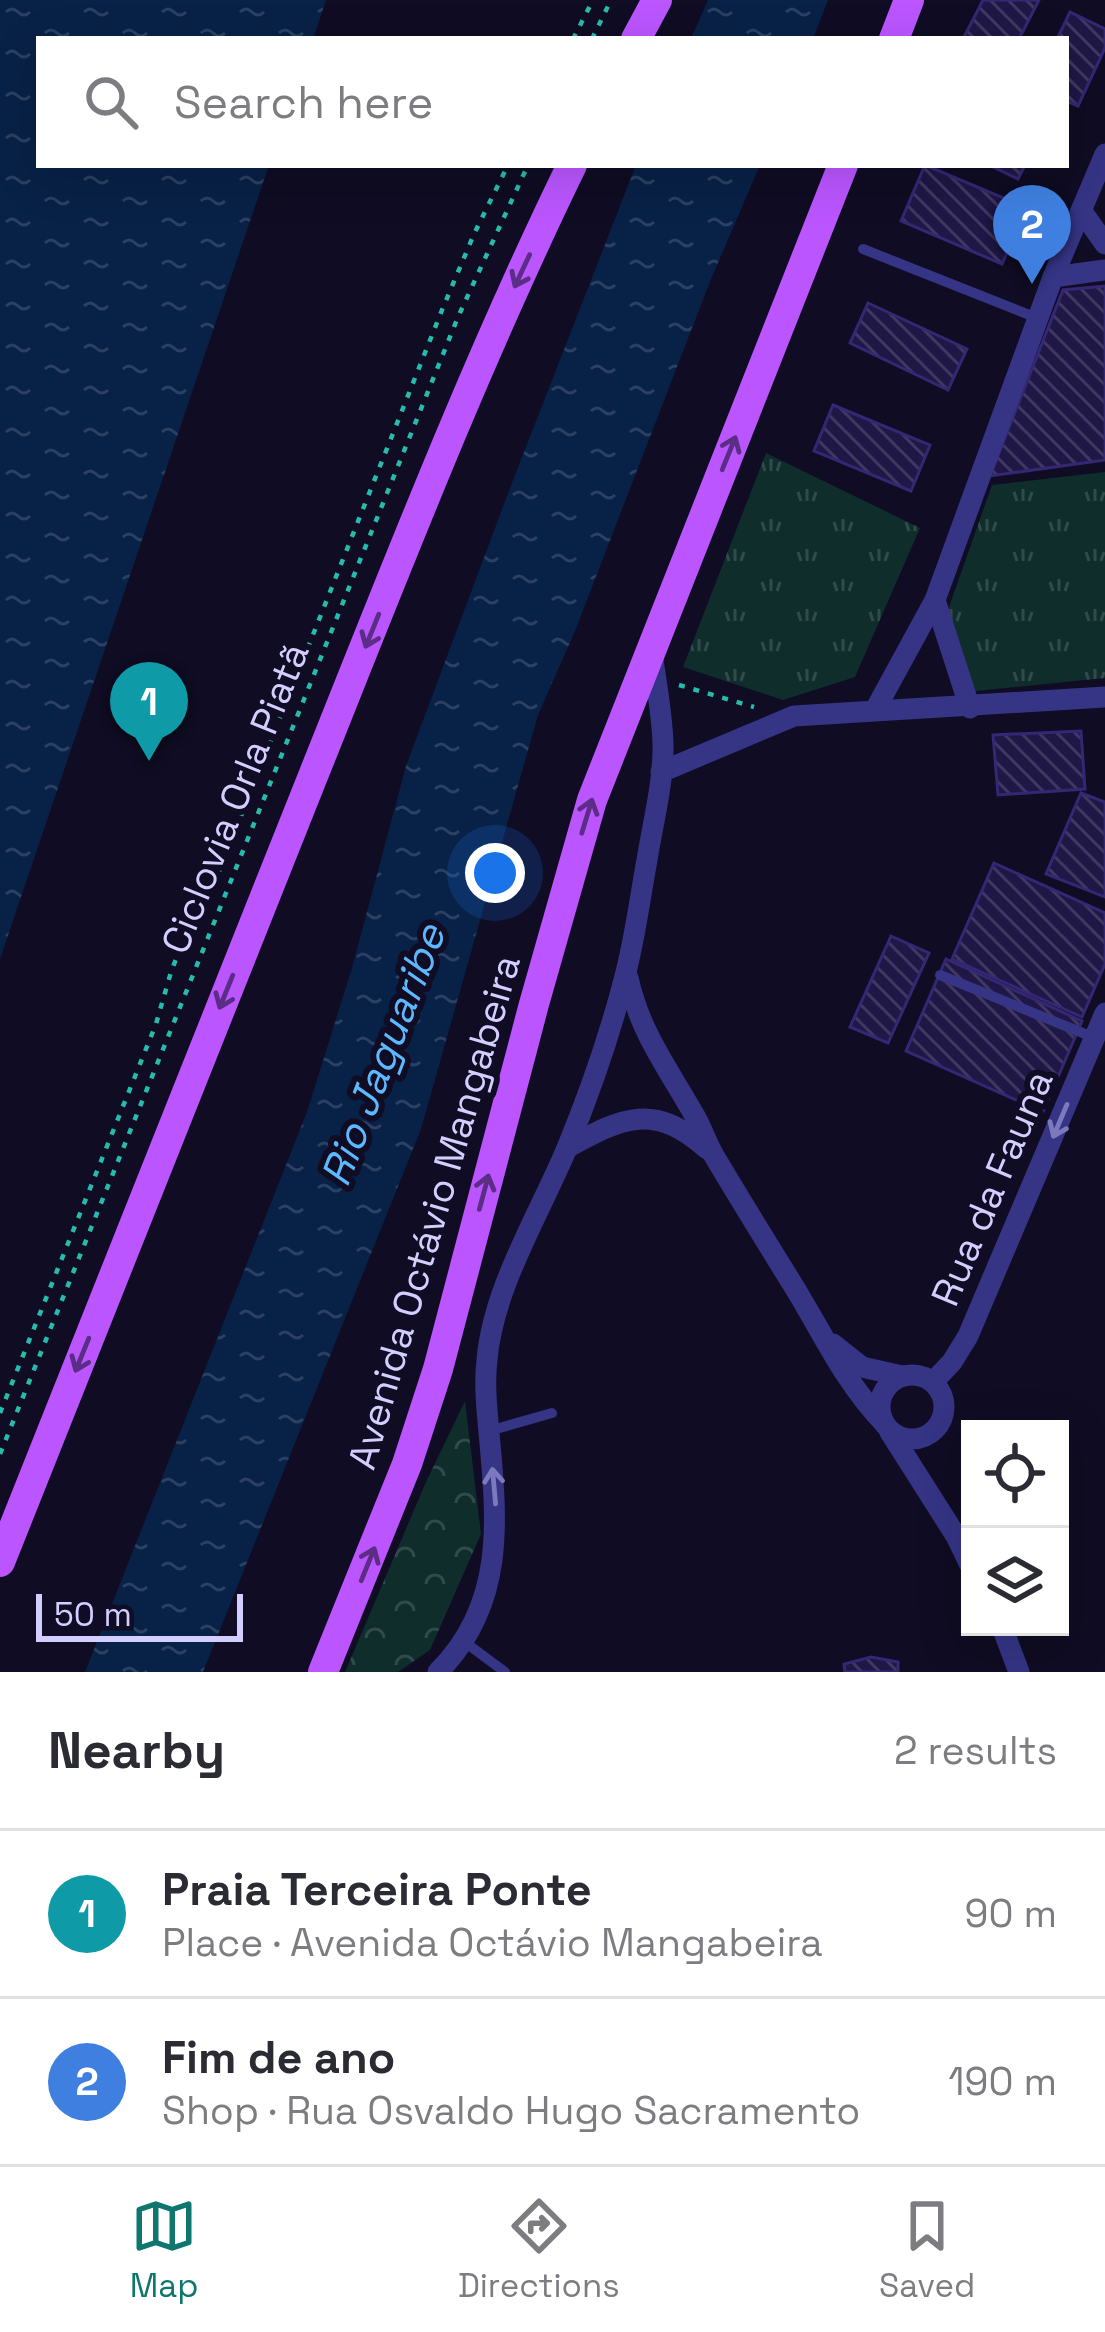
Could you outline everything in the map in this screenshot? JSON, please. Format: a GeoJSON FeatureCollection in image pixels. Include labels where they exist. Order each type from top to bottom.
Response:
{"type":"FeatureCollection","features":[{"type":"Feature","properties":{"kind":"main road"},"geometry":{"type":"LineString","coordinates":[[638,36],[657,0]]}},
{"type":"Feature","properties":{"kind":"main road"},"geometry":{"type":"LineString","coordinates":[[895,36],[910,0]]}},
{"type":"Feature","properties":{"kind":"main road"},"geometry":{"type":"LineString","coordinates":[[0,1562],[419,514],[494,332],[571,168]]}},
{"type":"Feature","properties":{"kind":"main road","name":"Avenida Octávio Mangabeira"},"geometry":{"type":"LineString","coordinates":[[323,1672],[407,1464],[438,1369],[592,800],[843,168]]}},
{"type":"Feature","properties":{"kind":"street"},"geometry":{"type":"LineString","coordinates":[[875,710],[935,600],[1052,277],[1105,154]]}},
{"type":"Feature","properties":{"kind":"street"},"geometry":{"type":"LineString","coordinates":[[1081,210],[1105,244]]}},
{"type":"Feature","properties":{"kind":"street"},"geometry":{"type":"LineString","coordinates":[[1052,277],[1105,270]]}},
{"type":"Feature","properties":{"kind":"street"},"geometry":{"type":"LineString","coordinates":[[935,600],[970,708]]}},
{"type":"Feature","properties":{"kind":"street"},"geometry":{"type":"LineString","coordinates":[[438,1672],[462,1640],[487,1590],[495,1553],[487,1359],[494,1321],[567,1148],[606,1044],[626,971],[664,746],[651,646]]}},
{"type":"Feature","properties":{"kind":"street"},"geometry":{"type":"LineString","coordinates":[[661,772],[794,716],[1105,698]]}},
{"type":"Feature","properties":{"kind":"street"},"geometry":{"type":"LineString","coordinates":[[626,971],[645,1033],[841,1369],[868,1407],[907,1439],[930,1434],[938,1426],[944,1416],[944,1399],[933,1382],[862,1367],[824,1335]]}},
{"type":"Feature","properties":{"kind":"street","name":"Rua da Fauna"},"geometry":{"type":"LineString","coordinates":[[933,1382],[968,1336],[1105,1013]]}},
{"type":"Feature","properties":{"kind":"street"},"geometry":{"type":"LineString","coordinates":[[567,1148],[620,1120],[642,1118],[688,1132],[712,1154]]}},
{"type":"Feature","properties":{"kind":"street"},"geometry":{"type":"LineString","coordinates":[[902,1376],[880,1401],[886,1425],[961,1546]]}},
{"type":"Feature","properties":{"kind":"street"},"geometry":{"type":"LineString","coordinates":[[1005,1636],[1019,1672]]}},
{"type":"Feature","properties":{"kind":"lane"},"geometry":{"type":"LineString","coordinates":[[863,249],[1037,318]]}},
{"type":"Feature","properties":{"kind":"lane"},"geometry":{"type":"LineString","coordinates":[[940,975],[1095,1038]]}},
{"type":"Feature","properties":{"kind":"lane"},"geometry":{"type":"LineString","coordinates":[[489,1431],[552,1413]]}},
{"type":"Feature","properties":{"kind":"lane"},"geometry":{"type":"LineString","coordinates":[[462,1640],[506,1672]]}},
{"type":"Feature","properties":{"kind":"path"},"geometry":{"type":"LineString","coordinates":[[574,36],[592,0]]}},
{"type":"Feature","properties":{"kind":"path"},"geometry":{"type":"LineString","coordinates":[[593,36],[611,0]]}},
{"type":"Feature","properties":{"kind":"path"},"geometry":{"type":"LineString","coordinates":[[0,1413],[156,1024],[186,933],[210,894],[442,310],[507,168]]}},
{"type":"Feature","properties":{"kind":"path","name":"Ciclovia Orla Piatã"},"geometry":{"type":"LineString","coordinates":[[0,1454],[458,317],[527,168]]}},
{"type":"Feature","properties":{"kind":"path"},"geometry":{"type":"LineString","coordinates":[[656,679],[794,716]]}},
{"type":"Feature","properties":{"kind":"green space"},"geometry":{"type":"Polygon","coordinates":[[[766,453],[920,528],[855,677],[783,700],[683,667],[766,453]]]}},
{"type":"Feature","properties":{"kind":"green space"},"geometry":{"type":"Polygon","coordinates":[[[1105,472],[1105,678],[975,691],[948,610],[992,485],[1105,472]]]}},
{"type":"Feature","properties":{"kind":"green space"},"geometry":{"type":"Polygon","coordinates":[[[465,1401],[481,1534],[430,1650],[398,1672],[345,1672],[426,1482],[465,1401]]]}},
{"type":"Feature","properties":{"kind":"water"},"geometry":{"type":"Polygon","coordinates":[[[0,0],[326,0],[314,36],[36,36],[36,168],[268,168],[0,959],[0,0]]]}},
{"type":"Feature","properties":{"kind":"water"},"geometry":{"type":"Polygon","coordinates":[[[708,0],[828,0],[814,36],[692,36],[708,0]]]}},
{"type":"Feature","properties":{"kind":"water","name":"Rio Jaguaribe"},"geometry":{"type":"Polygon","coordinates":[[[635,168],[759,168],[538,715],[421,1129],[203,1672],[85,1672],[307,1112],[352,968],[406,766],[635,168]]]}},
{"type":"Feature","properties":{"kind":"building"},"geometry":{"type":"Polygon","coordinates":[[[983,0],[1039,0],[1021,36],[965,36],[983,0]]]}},
{"type":"Feature","properties":{"kind":"building"},"geometry":{"type":"Polygon","coordinates":[[[1070,12],[1105,29],[1105,48],[1078,106],[1069,102],[1069,36],[1058,36],[1070,12]]]}},
{"type":"Feature","properties":{"kind":"building"},"geometry":{"type":"Polygon","coordinates":[[[924,168],[1027,208],[1002,264],[901,221],[924,168]]]}},
{"type":"Feature","properties":{"kind":"building"},"geometry":{"type":"Polygon","coordinates":[[[995,168],[1024,168],[1018,179],[995,168]]]}},
{"type":"Feature","properties":{"kind":"building"},"geometry":{"type":"Polygon","coordinates":[[[1105,286],[1105,460],[990,476],[1063,290],[1105,286]]]}},
{"type":"Feature","properties":{"kind":"building"},"geometry":{"type":"Polygon","coordinates":[[[868,303],[967,349],[948,390],[850,343],[868,303]]]}},
{"type":"Feature","properties":{"kind":"building"},"geometry":{"type":"Polygon","coordinates":[[[833,405],[930,445],[911,491],[814,451],[833,405]]]}},
{"type":"Feature","properties":{"kind":"building"},"geometry":{"type":"Polygon","coordinates":[[[1081,731],[1085,789],[998,795],[993,735],[1081,731]]]}},
{"type":"Feature","properties":{"kind":"building"},"geometry":{"type":"Polygon","coordinates":[[[1081,793],[1105,802],[1105,897],[1046,874],[1081,793]]]}},
{"type":"Feature","properties":{"kind":"building"},"geometry":{"type":"Polygon","coordinates":[[[994,863],[1105,913],[1105,964],[1082,1017],[952,959],[994,863]]]}},
{"type":"Feature","properties":{"kind":"building"},"geometry":{"type":"Polygon","coordinates":[[[891,936],[929,953],[888,1043],[850,1027],[891,936]]]}},
{"type":"Feature","properties":{"kind":"building"},"geometry":{"type":"Polygon","coordinates":[[[946,959],[1082,1021],[1043,1112],[906,1051],[946,959]]]}},
{"type":"Feature","properties":{"kind":"building"},"geometry":{"type":"Polygon","coordinates":[[[871,1657],[898,1662],[898,1672],[845,1672],[844,1664],[871,1657]]]}},
{"type":"Feature","properties":{"kind":"place","name":"Fim de ano"},"geometry":{"type":"Point","coordinates":[1032,284]}},
{"type":"Feature","properties":{"kind":"place","name":"Praia Terceira Ponte"},"geometry":{"type":"Point","coordinates":[149,761]}}]}
